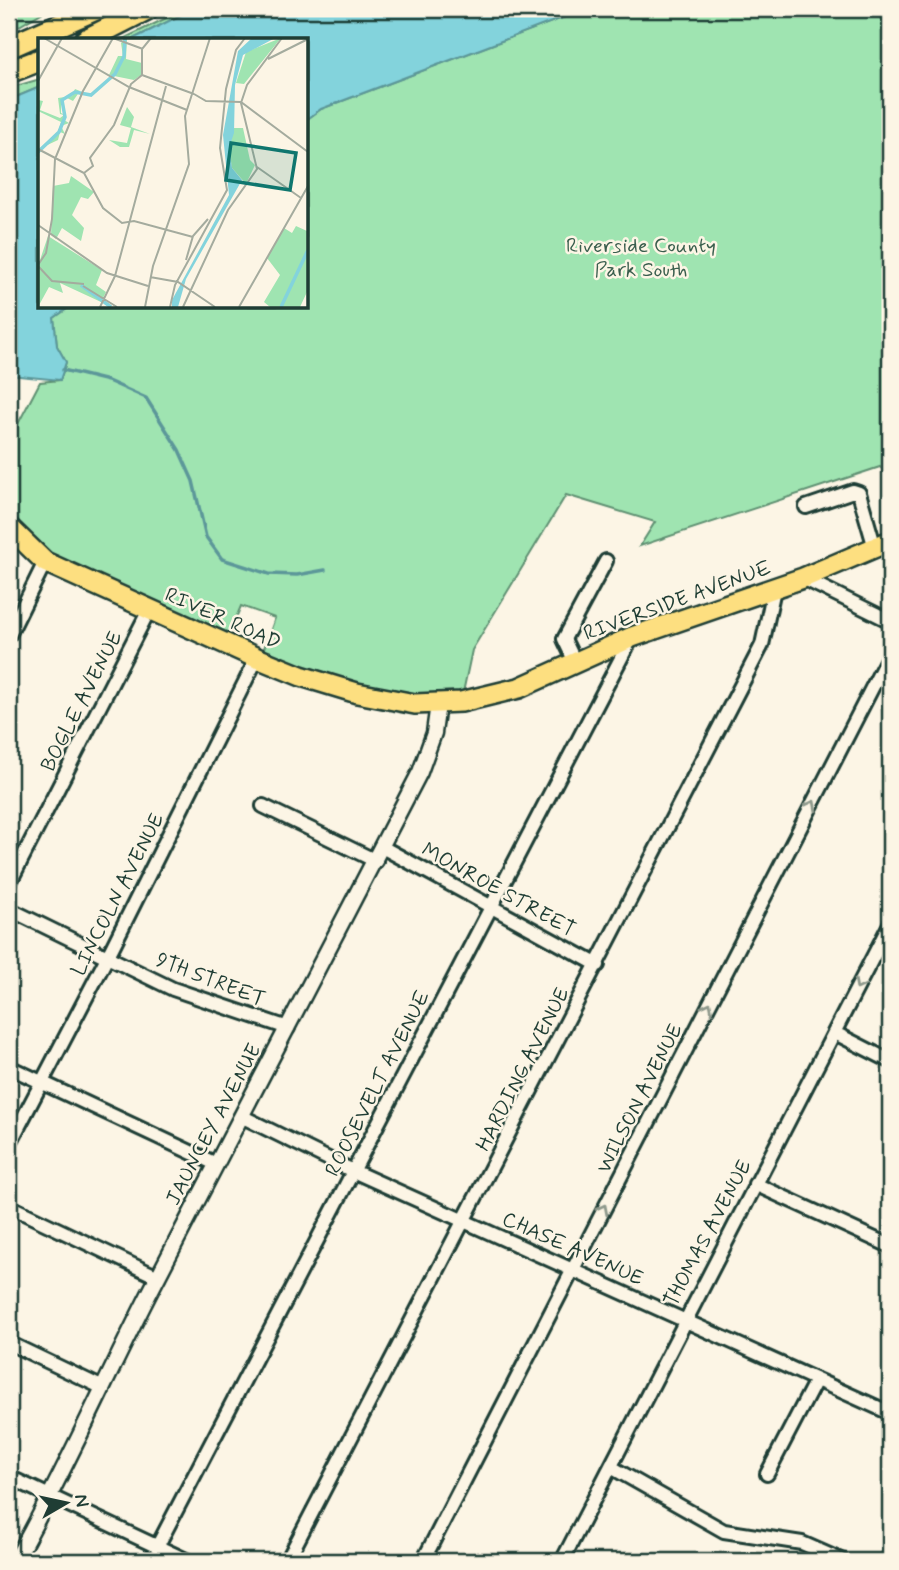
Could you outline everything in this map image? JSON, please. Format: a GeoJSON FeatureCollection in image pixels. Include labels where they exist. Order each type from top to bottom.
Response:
{"type":"FeatureCollection","features":[{"type":"Feature","properties":{"kind":"highway"},"geometry":{"type":"LineString","coordinates":[[9,47],[96,9]]}},
{"type":"Feature","properties":{"kind":"highway"},"geometry":{"type":"LineString","coordinates":[[90,38],[147,9]]}},
{"type":"Feature","properties":{"kind":"highway"},"geometry":{"type":"LineString","coordinates":[[9,72],[38,62]]}},
{"type":"Feature","properties":{"kind":"main road","name":"RIVER ROAD"},"geometry":{"type":"LineString","coordinates":[[9,527],[45,562],[257,658],[301,676],[357,693],[415,704],[438,704]]}},
{"type":"Feature","properties":{"kind":"main road","name":"RIVERSIDE AVENUE"},"geometry":{"type":"LineString","coordinates":[[438,704],[491,696],[548,676],[632,637],[774,589],[883,544]]}},
{"type":"Feature","properties":{"kind":"street"},"geometry":{"type":"LineString","coordinates":[[806,507],[853,491],[859,493],[883,544]]}},
{"type":"Feature","properties":{"kind":"street"},"geometry":{"type":"LineString","coordinates":[[575,662],[564,639],[606,561]]}},
{"type":"Feature","properties":{"kind":"street"},"geometry":{"type":"LineString","coordinates":[[9,635],[45,562]]}},
{"type":"Feature","properties":{"kind":"street"},"geometry":{"type":"LineString","coordinates":[[803,578],[890,621]]}},
{"type":"Feature","properties":{"kind":"street","name":"HARDING AVENUE"},"geometry":{"type":"LineString","coordinates":[[287,1561],[466,1221],[762,645],[774,589]]}},
{"type":"Feature","properties":{"kind":"street","name":"BOGLE AVENUE"},"geometry":{"type":"LineString","coordinates":[[9,884],[149,610]]}},
{"type":"Feature","properties":{"kind":"street","name":"ROOSEVELT AVENUE"},"geometry":{"type":"LineString","coordinates":[[157,1547],[632,637]]}},
{"type":"Feature","properties":{"kind":"street","name":"WILSON AVENUE"},"geometry":{"type":"LineString","coordinates":[[423,1561],[890,653]]}},
{"type":"Feature","properties":{"kind":"street","name":"LINCOLN AVENUE"},"geometry":{"type":"LineString","coordinates":[[9,1145],[108,956],[257,658]]}},
{"type":"Feature","properties":{"kind":"street","name":"JAUNCEY AVENUE"},"geometry":{"type":"LineString","coordinates":[[15,1561],[51,1497],[101,1387],[216,1164],[376,861],[430,749],[438,704]]}},
{"type":"Feature","properties":{"kind":"street"},"geometry":{"type":"LineString","coordinates":[[263,806],[376,861]]}},
{"type":"Feature","properties":{"kind":"street","name":"MONROE STREET"},"geometry":{"type":"LineString","coordinates":[[382,847],[598,965]]}},
{"type":"Feature","properties":{"kind":"street","name":"9TH STREET"},"geometry":{"type":"LineString","coordinates":[[9,909],[173,989],[288,1028]]}},
{"type":"Feature","properties":{"kind":"street","name":"THOMAS AVENUE"},"geometry":{"type":"LineString","coordinates":[[562,1561],[684,1319],[890,924]]}},
{"type":"Feature","properties":{"kind":"street"},"geometry":{"type":"LineString","coordinates":[[835,1033],[890,1061]]}},
{"type":"Feature","properties":{"kind":"street"},"geometry":{"type":"LineString","coordinates":[[9,1067],[41,1085],[216,1164]]}},
{"type":"Feature","properties":{"kind":"street","name":"CHASE AVENUE"},"geometry":{"type":"LineString","coordinates":[[241,1116],[354,1171],[890,1413]]}},
{"type":"Feature","properties":{"kind":"street"},"geometry":{"type":"LineString","coordinates":[[755,1184],[890,1245]]}},
{"type":"Feature","properties":{"kind":"street"},"geometry":{"type":"LineString","coordinates":[[9,1206],[158,1277]]}},
{"type":"Feature","properties":{"kind":"street"},"geometry":{"type":"LineString","coordinates":[[9,1343],[101,1387]]}},
{"type":"Feature","properties":{"kind":"street"},"geometry":{"type":"LineString","coordinates":[[767,1474],[816,1380]]}},
{"type":"Feature","properties":{"kind":"street"},"geometry":{"type":"LineString","coordinates":[[611,1467],[724,1531],[802,1543],[843,1561]]}},
{"type":"Feature","properties":{"kind":"street"},"geometry":{"type":"LineString","coordinates":[[9,1477],[188,1561]]}},
{"type":"Feature","properties":{"kind":"green space"},"geometry":{"type":"Polygon","coordinates":[[[9,9],[48,9],[9,32],[9,9]]]}},
{"type":"Feature","properties":{"kind":"green space"},"geometry":{"type":"Polygon","coordinates":[[[185,9],[193,9],[135,38],[125,38],[185,9]]]}},
{"type":"Feature","properties":{"kind":"green space","name":"Riverside County Park South"},"geometry":{"type":"Polygon","coordinates":[[[586,9],[890,9],[890,476],[880,467],[640,546],[655,522],[566,495],[472,650],[461,702],[385,700],[263,651],[275,618],[241,606],[225,644],[45,562],[9,527],[9,441],[40,382],[60,380],[66,362],[57,346],[54,318],[68,308],[308,308],[308,119],[321,109],[586,9]]]}},
{"type":"Feature","properties":{"kind":"green space"},"geometry":{"type":"Polygon","coordinates":[[[38,80],[38,88],[9,100],[9,88],[38,80]]]}},
{"type":"Feature","properties":{"kind":"water"},"geometry":{"type":"Polygon","coordinates":[[[193,9],[586,9],[321,109],[308,119],[308,38],[135,38],[193,9]]]}},
{"type":"Feature","properties":{"kind":"water"},"geometry":{"type":"Polygon","coordinates":[[[38,88],[38,308],[68,308],[54,318],[57,346],[66,362],[60,380],[9,375],[9,100],[38,88]]]}},
{"type":"Feature","properties":{"kind":"waterway"},"geometry":{"type":"LineString","coordinates":[[63,370],[108,381],[146,398],[179,450],[193,481],[206,537],[222,559],[269,574],[297,575],[325,570]]}}]}
